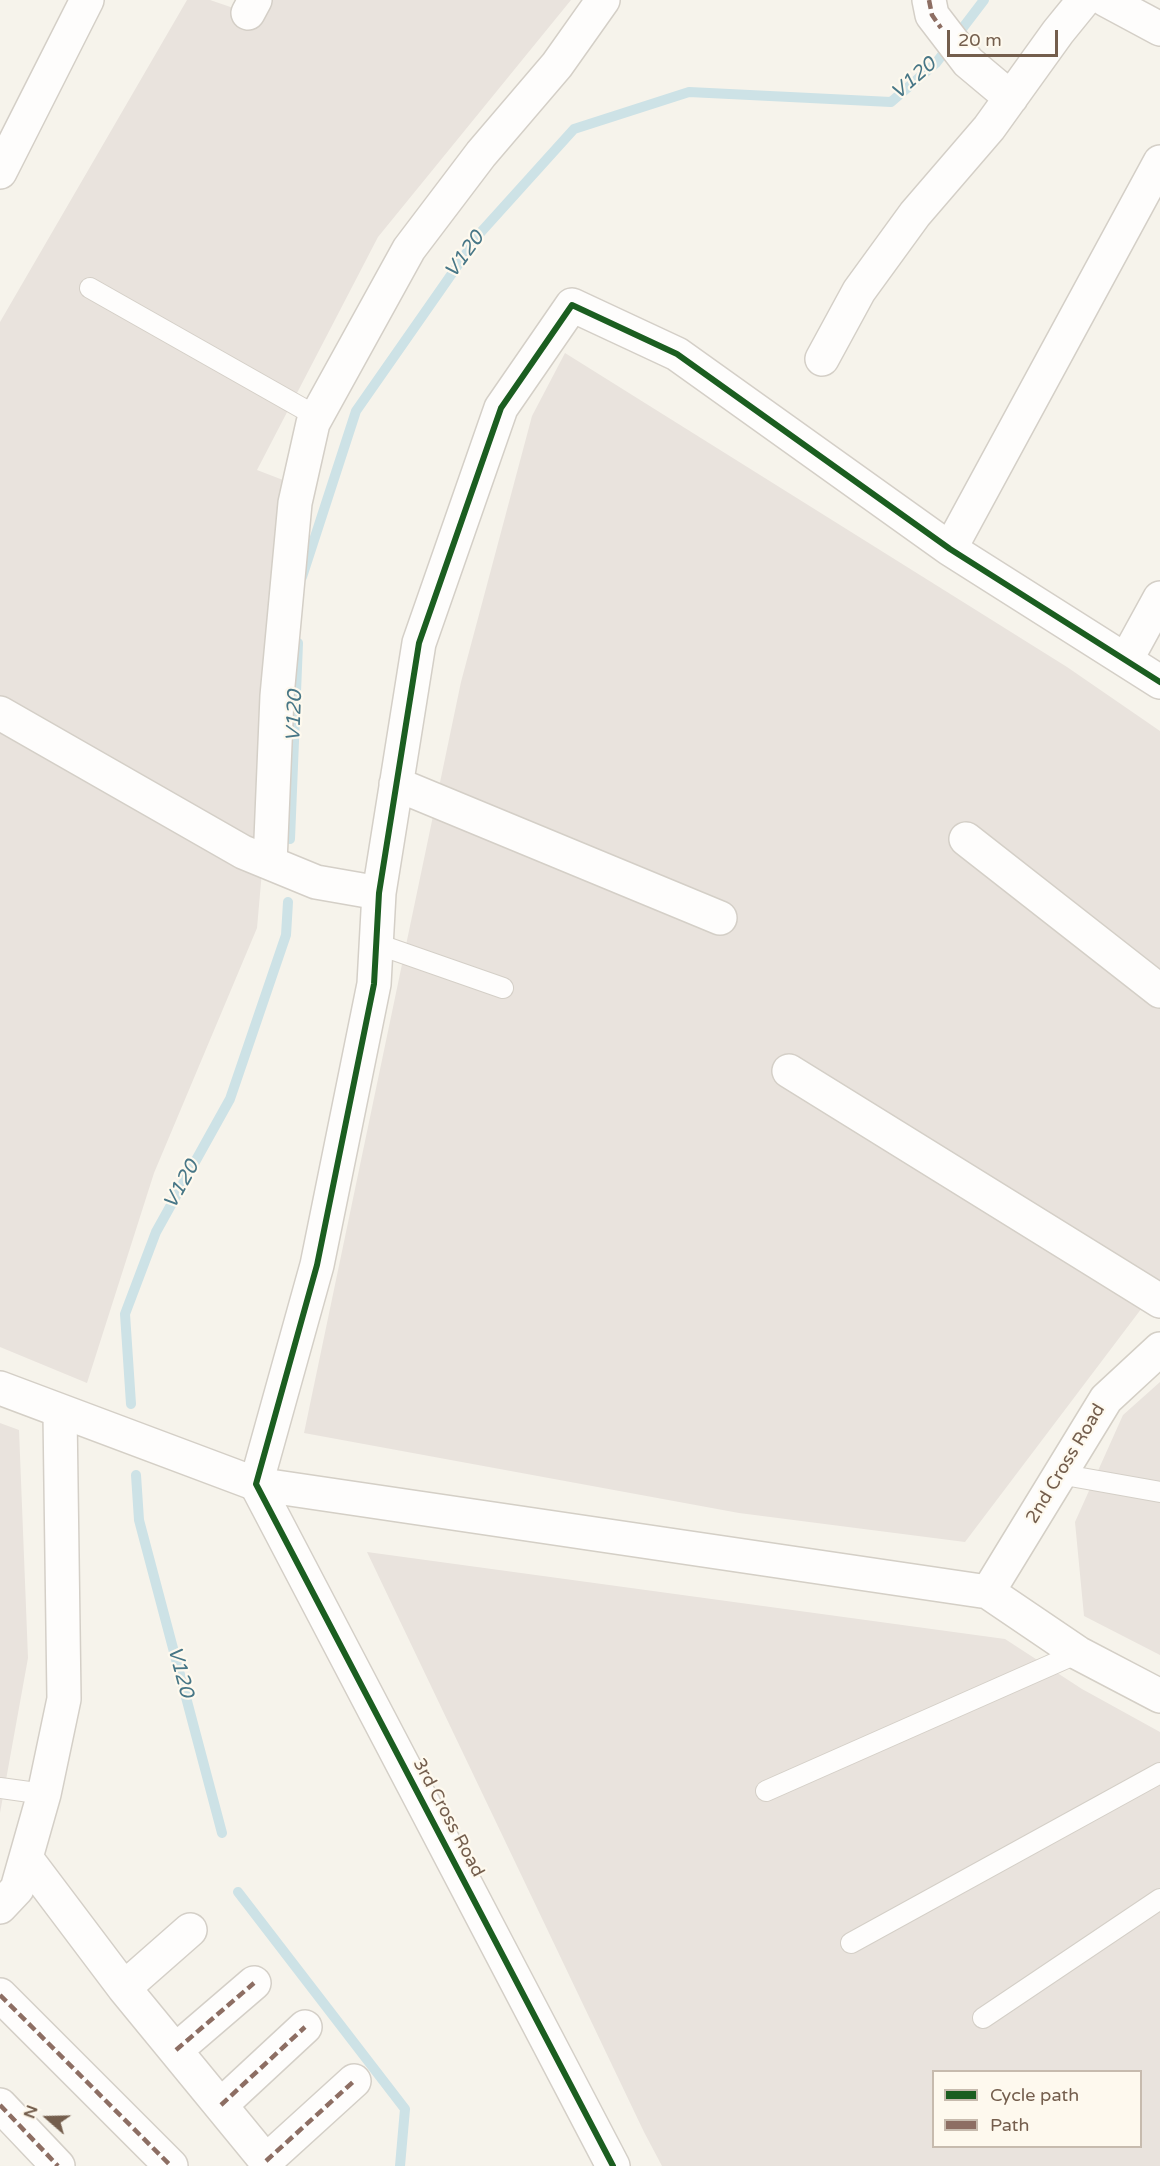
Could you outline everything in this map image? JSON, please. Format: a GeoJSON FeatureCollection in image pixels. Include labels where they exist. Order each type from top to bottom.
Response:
{"type":"FeatureCollection","features":[{"type":"Feature","properties":{"kind":"street"},"geometry":{"type":"LineString","coordinates":[[0,172],[87,0]]}},
{"type":"Feature","properties":{"kind":"street"},"geometry":{"type":"LineString","coordinates":[[270,863],[277,696],[295,503],[313,423],[409,249],[481,154],[557,65],[603,0]]}},
{"type":"Feature","properties":{"kind":"street"},"geometry":{"type":"LineString","coordinates":[[822,360],[866,281],[915,214],[989,128],[1084,0]]}},
{"type":"Feature","properties":{"kind":"street"},"geometry":{"type":"LineString","coordinates":[[1106,0],[1160,29]]}},
{"type":"Feature","properties":{"kind":"street"},"geometry":{"type":"LineString","coordinates":[[935,14],[968,62],[1011,98]]}},
{"type":"Feature","properties":{"kind":"street"},"geometry":{"type":"LineString","coordinates":[[950,549],[1160,162]]}},
{"type":"Feature","properties":{"kind":"street"},"geometry":{"type":"LineString","coordinates":[[256,1485],[317,1264],[374,984],[379,893],[419,643],[501,408],[572,305],[677,354],[950,549],[1160,682]]}},
{"type":"Feature","properties":{"kind":"street"},"geometry":{"type":"LineString","coordinates":[[1126,660],[1160,598]]}},
{"type":"Feature","properties":{"kind":"street"},"geometry":{"type":"LineString","coordinates":[[0,713],[243,852],[316,882],[379,893]]}},
{"type":"Feature","properties":{"kind":"street"},"geometry":{"type":"LineString","coordinates":[[396,784],[720,918]]}},
{"type":"Feature","properties":{"kind":"street"},"geometry":{"type":"LineString","coordinates":[[966,839],[1160,991]]}},
{"type":"Feature","properties":{"kind":"street"},"geometry":{"type":"LineString","coordinates":[[789,1071],[1160,1301]]}},
{"type":"Feature","properties":{"kind":"street","name":"2nd Cross Road"},"geometry":{"type":"LineString","coordinates":[[988,1592],[1106,1399],[1160,1349]]}},
{"type":"Feature","properties":{"kind":"street"},"geometry":{"type":"LineString","coordinates":[[0,1388],[60,1413],[256,1485],[988,1592],[1078,1653],[1160,1696]]}},
{"type":"Feature","properties":{"kind":"street"},"geometry":{"type":"LineString","coordinates":[[0,1907],[17,1889],[44,1794],[64,1699],[60,1413]]}},
{"type":"Feature","properties":{"kind":"street","name":"3rd Cross Road"},"geometry":{"type":"LineString","coordinates":[[256,1485],[613,2166]]}},
{"type":"Feature","properties":{"kind":"street"},"geometry":{"type":"LineString","coordinates":[[26,1858],[124,1988],[267,2164],[354,2081]]}},
{"type":"Feature","properties":{"kind":"street"},"geometry":{"type":"LineString","coordinates":[[124,1988],[190,1930]]}},
{"type":"Feature","properties":{"kind":"street"},"geometry":{"type":"LineString","coordinates":[[176,2050],[254,1983]]}},
{"type":"Feature","properties":{"kind":"street"},"geometry":{"type":"LineString","coordinates":[[0,1995],[171,2166]]}},
{"type":"Feature","properties":{"kind":"street"},"geometry":{"type":"LineString","coordinates":[[220,2105],[305,2027]]}},
{"type":"Feature","properties":{"kind":"street"},"geometry":{"type":"LineString","coordinates":[[0,2105],[58,2166]]}},
{"type":"Feature","properties":{"kind":"lane"},"geometry":{"type":"LineString","coordinates":[[90,288],[316,416]]}},
{"type":"Feature","properties":{"kind":"lane"},"geometry":{"type":"LineString","coordinates":[[377,944],[503,988]]}},
{"type":"Feature","properties":{"kind":"lane"},"geometry":{"type":"LineString","coordinates":[[1059,1474],[1160,1492]]}},
{"type":"Feature","properties":{"kind":"lane"},"geometry":{"type":"LineString","coordinates":[[766,1791],[1078,1653]]}},
{"type":"Feature","properties":{"kind":"lane"},"geometry":{"type":"LineString","coordinates":[[851,1943],[1160,1773]]}},
{"type":"Feature","properties":{"kind":"lane"},"geometry":{"type":"LineString","coordinates":[[0,1788],[44,1794]]}},
{"type":"Feature","properties":{"kind":"lane"},"geometry":{"type":"LineString","coordinates":[[983,2018],[1160,1899]]}},
{"type":"Feature","properties":{"kind":"shaded area"},"geometry":{"type":"Polygon","coordinates":[[[187,0],[210,0],[248,13],[255,0],[571,0],[378,237],[257,470],[296,485],[257,928],[154,1173],[87,1383],[0,1347],[0,322],[187,0]]]}},
{"type":"Feature","properties":{"kind":"shaded area"},"geometry":{"type":"Polygon","coordinates":[[[565,353],[1067,667],[1160,731],[1160,1284],[965,1542],[739,1513],[304,1433],[461,682],[532,416],[565,353]]]}},
{"type":"Feature","properties":{"kind":"shaded area"},"geometry":{"type":"Polygon","coordinates":[[[1160,1382],[1160,1655],[1084,1616],[1075,1522],[1123,1415],[1160,1382]]]}},
{"type":"Feature","properties":{"kind":"shaded area"},"geometry":{"type":"Polygon","coordinates":[[[0,1423],[19,1430],[28,1658],[0,1813],[0,1423]]]}},
{"type":"Feature","properties":{"kind":"shaded area"},"geometry":{"type":"Polygon","coordinates":[[[367,1552],[1005,1639],[1082,1689],[1160,1732],[1160,2166],[662,2166],[367,1552]]]}},
{"type":"Feature","properties":{"kind":"waterway","name":"V120"},"geometry":{"type":"LineString","coordinates":[[302,577],[356,411],[481,232],[574,129],[689,92],[891,102],[936,63],[984,0]]}},
{"type":"Feature","properties":{"kind":"waterway","name":"V120"},"geometry":{"type":"LineString","coordinates":[[290,839],[298,643]]}},
{"type":"Feature","properties":{"kind":"waterway","name":"V120"},"geometry":{"type":"LineString","coordinates":[[131,1404],[125,1314],[156,1232],[230,1099],[286,935],[288,902]]}},
{"type":"Feature","properties":{"kind":"waterway","name":"V120"},"geometry":{"type":"LineString","coordinates":[[136,1475],[139,1520],[222,1833]]}},
{"type":"Feature","properties":{"kind":"waterway","name":"V120"},"geometry":{"type":"LineString","coordinates":[[238,1892],[405,2109],[400,2166]]}},
{"type":"Feature","properties":{"kind":"marked path"},"geometry":{"type":"LineString","coordinates":[[929,0],[932,15],[941,28]]}},
{"type":"Feature","properties":{"kind":"marked path"},"geometry":{"type":"LineString","coordinates":[[176,2050],[254,1983]]}},
{"type":"Feature","properties":{"kind":"marked path"},"geometry":{"type":"LineString","coordinates":[[0,1995],[171,2166]]}},
{"type":"Feature","properties":{"kind":"marked path"},"geometry":{"type":"LineString","coordinates":[[221,2105],[305,2027]]}},
{"type":"Feature","properties":{"kind":"marked path"},"geometry":{"type":"LineString","coordinates":[[266,2161],[354,2081]]}},
{"type":"Feature","properties":{"kind":"marked path"},"geometry":{"type":"LineString","coordinates":[[0,2105],[58,2166]]}},
{"type":"Feature","properties":{"kind":"cycle path"},"geometry":{"type":"LineString","coordinates":[[613,2166],[256,1484],[317,1265],[374,984],[379,893],[419,643],[501,408],[572,305],[677,354],[950,549],[1160,682]]}}]}
